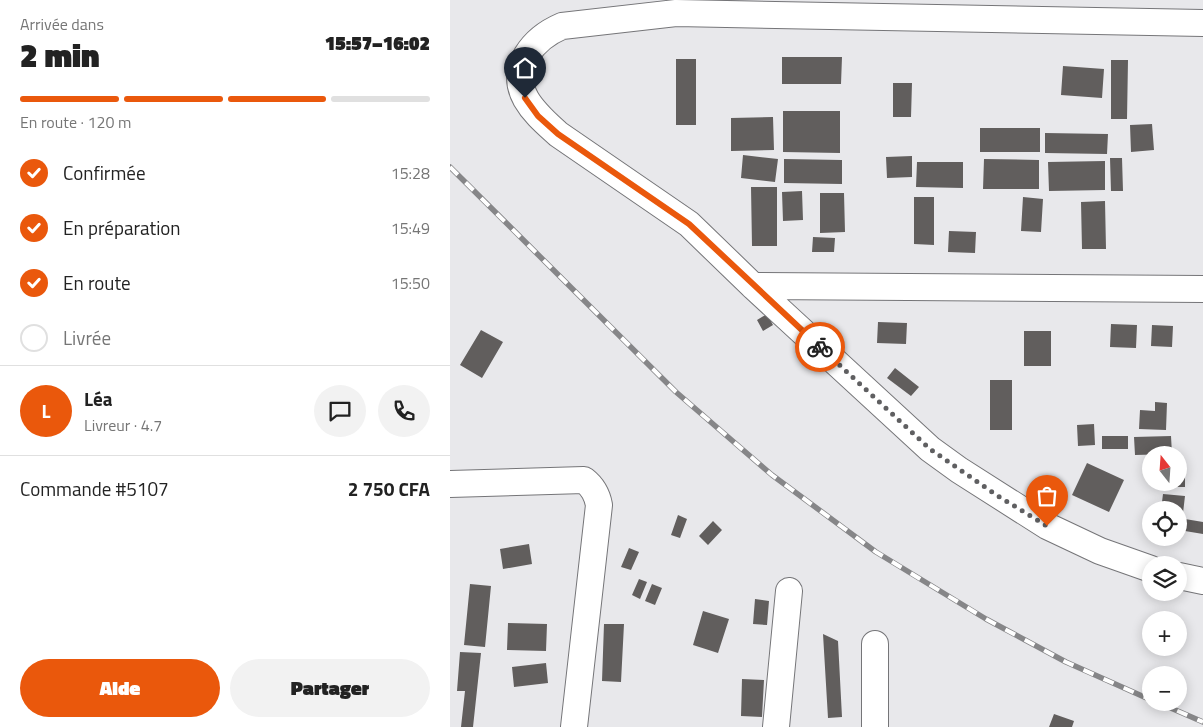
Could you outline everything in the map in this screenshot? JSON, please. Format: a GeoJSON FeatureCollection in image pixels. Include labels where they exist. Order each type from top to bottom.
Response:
{"type":"FeatureCollection","features":[{"type":"Feature","properties":{"kind":"street"},"geometry":{"type":"LineString","coordinates":[[1142,566],[1100,551],[1047,526],[959,470],[930,449],[753,286],[689,224],[558,134],[538,116],[525,98],[521,79],[523,61],[533,44],[546,32],[562,26],[676,6],[1203,23]]}},
{"type":"Feature","properties":{"kind":"street"},"geometry":{"type":"LineString","coordinates":[[753,286],[1203,289]]}},
{"type":"Feature","properties":{"kind":"street"},"geometry":{"type":"LineString","coordinates":[[450,484],[584,480],[592,486],[599,505],[574,727]]}},
{"type":"Feature","properties":{"kind":"street"},"geometry":{"type":"LineString","coordinates":[[1187,578],[1203,581]]}},
{"type":"Feature","properties":{"kind":"street"},"geometry":{"type":"LineString","coordinates":[[776,727],[789,591]]}},
{"type":"Feature","properties":{"kind":"street"},"geometry":{"type":"LineString","coordinates":[[875,644],[875,727]]}},
{"type":"Feature","properties":{"kind":"building"},"geometry":{"type":"Polygon","coordinates":[[[782,57],[842,57],[841,84],[782,84],[782,57]]]}},
{"type":"Feature","properties":{"kind":"building"},"geometry":{"type":"Polygon","coordinates":[[[676,59],[696,59],[696,125],[676,125],[676,59]]]}},
{"type":"Feature","properties":{"kind":"building"},"geometry":{"type":"Polygon","coordinates":[[[1111,60],[1128,60],[1127,119],[1111,119],[1111,60]]]}},
{"type":"Feature","properties":{"kind":"building"},"geometry":{"type":"Polygon","coordinates":[[[1063,66],[1104,69],[1102,98],[1061,95],[1063,66]]]}},
{"type":"Feature","properties":{"kind":"building"},"geometry":{"type":"Polygon","coordinates":[[[893,83],[912,83],[911,117],[893,117],[893,83]]]}},
{"type":"Feature","properties":{"kind":"building"},"geometry":{"type":"Polygon","coordinates":[[[783,111],[840,111],[840,153],[783,152],[783,111]]]}},
{"type":"Feature","properties":{"kind":"building"},"geometry":{"type":"Polygon","coordinates":[[[773,117],[774,150],[731,151],[731,118],[773,117]]]}},
{"type":"Feature","properties":{"kind":"building"},"geometry":{"type":"Polygon","coordinates":[[[1152,124],[1154,150],[1131,152],[1130,125],[1152,124]]]}},
{"type":"Feature","properties":{"kind":"building"},"geometry":{"type":"Polygon","coordinates":[[[980,128],[1040,128],[1040,152],[980,152],[980,128]]]}},
{"type":"Feature","properties":{"kind":"building"},"geometry":{"type":"Polygon","coordinates":[[[1045,133],[1108,134],[1107,154],[1045,153],[1045,133]]]}},
{"type":"Feature","properties":{"kind":"building"},"geometry":{"type":"Polygon","coordinates":[[[743,155],[778,159],[775,182],[741,178],[743,155]]]}},
{"type":"Feature","properties":{"kind":"building"},"geometry":{"type":"Polygon","coordinates":[[[912,156],[912,177],[887,178],[886,157],[912,156]]]}},
{"type":"Feature","properties":{"kind":"building"},"geometry":{"type":"Polygon","coordinates":[[[1110,158],[1122,158],[1123,191],[1111,191],[1110,158]]]}},
{"type":"Feature","properties":{"kind":"building"},"geometry":{"type":"Polygon","coordinates":[[[784,159],[842,160],[842,184],[784,183],[784,159]]]}},
{"type":"Feature","properties":{"kind":"building"},"geometry":{"type":"Polygon","coordinates":[[[984,159],[1039,160],[1039,189],[983,189],[984,159]]]}},
{"type":"Feature","properties":{"kind":"building"},"geometry":{"type":"Polygon","coordinates":[[[1105,161],[1105,190],[1049,191],[1048,162],[1105,161]]]}},
{"type":"Feature","properties":{"kind":"building"},"geometry":{"type":"Polygon","coordinates":[[[917,162],[963,162],[963,188],[916,187],[917,162]]]}},
{"type":"Feature","properties":{"kind":"building"},"geometry":{"type":"Polygon","coordinates":[[[751,187],[777,187],[777,246],[752,246],[751,187]]]}},
{"type":"Feature","properties":{"kind":"building"},"geometry":{"type":"Polygon","coordinates":[[[802,191],[803,220],[783,221],[782,192],[802,191]]]}},
{"type":"Feature","properties":{"kind":"building"},"geometry":{"type":"Polygon","coordinates":[[[820,193],[844,193],[845,232],[820,233],[820,193]]]}},
{"type":"Feature","properties":{"kind":"building"},"geometry":{"type":"Polygon","coordinates":[[[914,197],[934,197],[934,245],[914,244],[914,197]]]}},
{"type":"Feature","properties":{"kind":"building"},"geometry":{"type":"Polygon","coordinates":[[[1023,197],[1043,199],[1041,232],[1021,231],[1023,197]]]}},
{"type":"Feature","properties":{"kind":"building"},"geometry":{"type":"Polygon","coordinates":[[[1105,201],[1106,249],[1082,249],[1081,202],[1105,201]]]}},
{"type":"Feature","properties":{"kind":"building"},"geometry":{"type":"Polygon","coordinates":[[[949,231],[976,232],[975,253],[948,252],[949,231]]]}},
{"type":"Feature","properties":{"kind":"building"},"geometry":{"type":"Polygon","coordinates":[[[813,237],[835,238],[834,252],[812,252],[813,237]]]}},
{"type":"Feature","properties":{"kind":"building"},"geometry":{"type":"Polygon","coordinates":[[[767,314],[773,325],[763,331],[757,320],[767,314]]]}},
{"type":"Feature","properties":{"kind":"building"},"geometry":{"type":"Polygon","coordinates":[[[878,322],[907,323],[906,344],[877,343],[878,322]]]}},
{"type":"Feature","properties":{"kind":"building"},"geometry":{"type":"Polygon","coordinates":[[[1111,324],[1137,325],[1136,348],[1110,347],[1111,324]]]}},
{"type":"Feature","properties":{"kind":"building"},"geometry":{"type":"Polygon","coordinates":[[[1152,325],[1173,326],[1172,347],[1151,346],[1152,325]]]}},
{"type":"Feature","properties":{"kind":"building"},"geometry":{"type":"Polygon","coordinates":[[[481,330],[503,342],[482,378],[460,365],[481,330]]]}},
{"type":"Feature","properties":{"kind":"building"},"geometry":{"type":"Polygon","coordinates":[[[1024,331],[1051,331],[1051,366],[1024,366],[1024,331]]]}},
{"type":"Feature","properties":{"kind":"building"},"geometry":{"type":"Polygon","coordinates":[[[895,368],[919,387],[911,396],[887,378],[895,368]]]}},
{"type":"Feature","properties":{"kind":"building"},"geometry":{"type":"Polygon","coordinates":[[[990,380],[1012,380],[1012,430],[990,430],[990,380]]]}},
{"type":"Feature","properties":{"kind":"building"},"geometry":{"type":"Polygon","coordinates":[[[1155,402],[1167,403],[1166,430],[1139,429],[1140,410],[1155,411],[1155,402]]]}},
{"type":"Feature","properties":{"kind":"building"},"geometry":{"type":"Polygon","coordinates":[[[1094,424],[1095,445],[1078,446],[1077,425],[1094,424]]]}},
{"type":"Feature","properties":{"kind":"building"},"geometry":{"type":"Polygon","coordinates":[[[1102,436],[1128,436],[1128,449],[1102,449],[1102,436]]]}},
{"type":"Feature","properties":{"kind":"building"},"geometry":{"type":"Polygon","coordinates":[[[1171,436],[1172,446],[1142,446],[1142,455],[1135,455],[1134,437],[1171,436]]]}},
{"type":"Feature","properties":{"kind":"building"},"geometry":{"type":"Polygon","coordinates":[[[1087,463],[1124,480],[1109,512],[1072,495],[1087,463]]]}},
{"type":"Feature","properties":{"kind":"building"},"geometry":{"type":"Polygon","coordinates":[[[1163,494],[1185,496],[1184,501],[1162,501],[1163,494]]]}},
{"type":"Feature","properties":{"kind":"building"},"geometry":{"type":"Polygon","coordinates":[[[678,515],[687,519],[680,538],[671,535],[678,515]]]}},
{"type":"Feature","properties":{"kind":"building"},"geometry":{"type":"Polygon","coordinates":[[[1187,519],[1203,522],[1203,534],[1187,531],[1187,519]]]}},
{"type":"Feature","properties":{"kind":"building"},"geometry":{"type":"Polygon","coordinates":[[[713,521],[722,530],[708,545],[699,536],[713,521]]]}},
{"type":"Feature","properties":{"kind":"building"},"geometry":{"type":"Polygon","coordinates":[[[529,544],[532,564],[503,569],[500,549],[529,544]]]}},
{"type":"Feature","properties":{"kind":"building"},"geometry":{"type":"Polygon","coordinates":[[[629,548],[639,552],[631,570],[621,567],[629,548]]]}},
{"type":"Feature","properties":{"kind":"building"},"geometry":{"type":"Polygon","coordinates":[[[639,579],[647,582],[640,599],[632,595],[639,579]]]}},
{"type":"Feature","properties":{"kind":"building"},"geometry":{"type":"Polygon","coordinates":[[[470,584],[491,586],[485,647],[464,645],[470,584]]]}},
{"type":"Feature","properties":{"kind":"building"},"geometry":{"type":"Polygon","coordinates":[[[652,584],[662,588],[655,605],[645,601],[652,584]]]}},
{"type":"Feature","properties":{"kind":"building"},"geometry":{"type":"Polygon","coordinates":[[[755,599],[769,601],[767,625],[753,624],[755,599]]]}},
{"type":"Feature","properties":{"kind":"building"},"geometry":{"type":"Polygon","coordinates":[[[703,611],[729,619],[718,653],[693,645],[703,611]]]}},
{"type":"Feature","properties":{"kind":"building"},"geometry":{"type":"Polygon","coordinates":[[[508,623],[547,624],[546,651],[507,650],[508,623]]]}},
{"type":"Feature","properties":{"kind":"building"},"geometry":{"type":"Polygon","coordinates":[[[604,624],[624,624],[621,682],[602,681],[604,624]]]}},
{"type":"Feature","properties":{"kind":"building"},"geometry":{"type":"Polygon","coordinates":[[[823,634],[838,641],[842,717],[828,718],[823,634]]]}},
{"type":"Feature","properties":{"kind":"building"},"geometry":{"type":"Polygon","coordinates":[[[460,652],[481,653],[473,727],[461,727],[465,691],[457,691],[460,652]]]}},
{"type":"Feature","properties":{"kind":"building"},"geometry":{"type":"Polygon","coordinates":[[[546,663],[548,683],[514,687],[512,667],[546,663]]]}},
{"type":"Feature","properties":{"kind":"building"},"geometry":{"type":"Polygon","coordinates":[[[742,679],[764,680],[762,717],[741,716],[742,679]]]}},
{"type":"Feature","properties":{"kind":"building"},"geometry":{"type":"Polygon","coordinates":[[[1054,714],[1074,721],[1072,727],[1049,727],[1054,714]]]}},
{"type":"Feature","properties":{"kind":"railway"},"geometry":{"type":"LineString","coordinates":[[450,167],[676,392],[772,475],[876,552],[986,619],[1066,662],[1142,696]]}},
{"type":"Feature","properties":{"kind":"railway"},"geometry":{"type":"LineString","coordinates":[[1178,711],[1203,722]]}},
{"type":"Feature","properties":{"kind":"way so far"},"geometry":{"type":"LineString","coordinates":[[820,347],[930,449],[998,496],[1047,526]]}},
{"type":"Feature","properties":{"kind":"route"},"geometry":{"type":"LineString","coordinates":[[525,98],[538,116],[558,134],[689,224],[820,347]]}}]}
